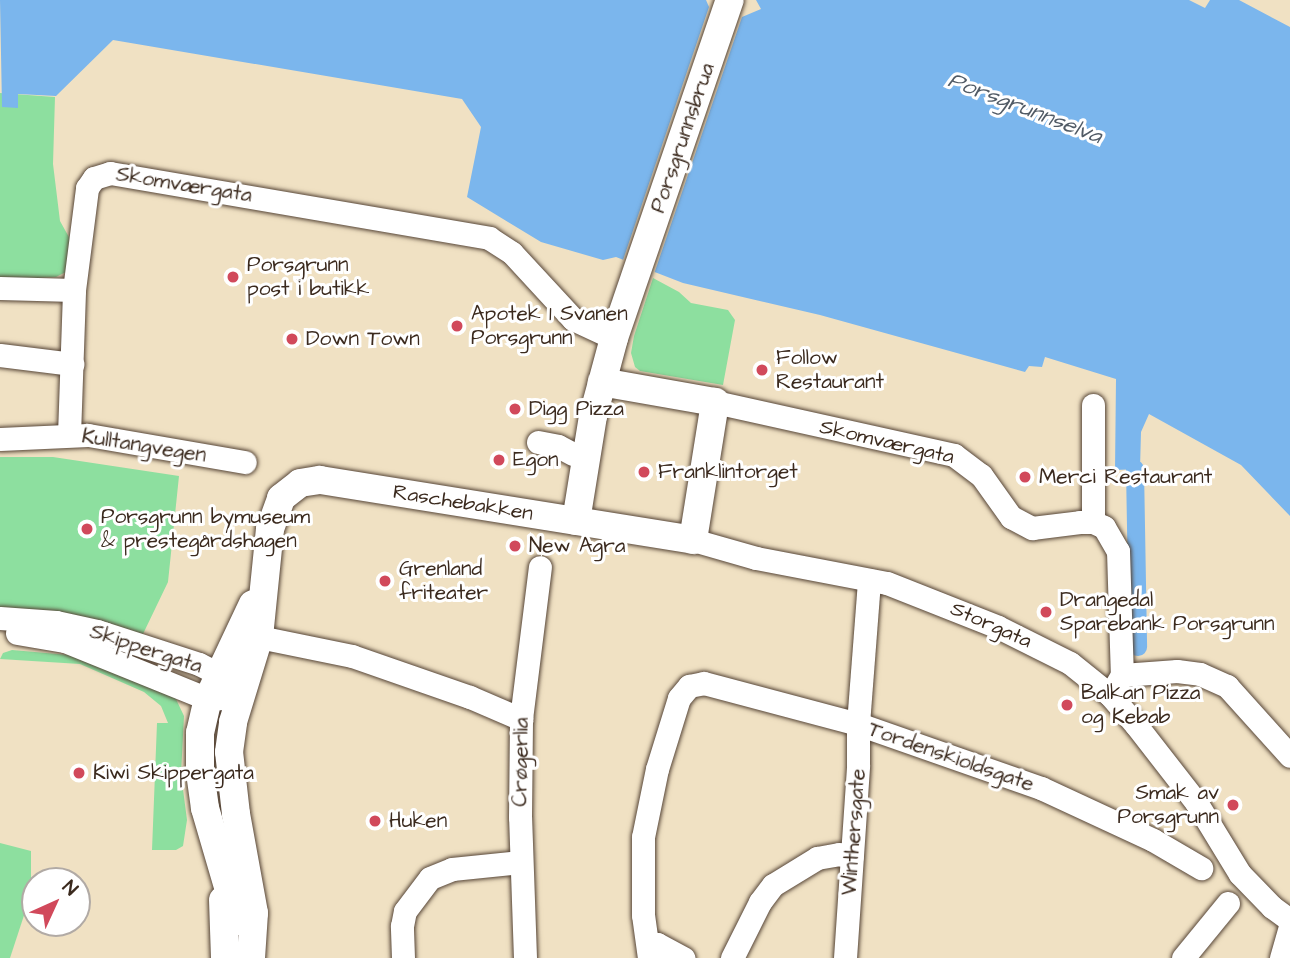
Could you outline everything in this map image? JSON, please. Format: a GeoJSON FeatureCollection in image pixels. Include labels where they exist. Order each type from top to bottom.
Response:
{"type":"FeatureCollection","features":[{"type":"Feature","properties":{"kind":"main road","name":"Porsgrunnsbrua"},"geometry":{"type":"LineString","coordinates":[[602,382],[614,338],[730,0]]}},
{"type":"Feature","properties":{"kind":"main road","name":"Skomværgata"},"geometry":{"type":"LineString","coordinates":[[602,382],[715,402]]}},
{"type":"Feature","properties":{"kind":"main road"},"geometry":{"type":"LineString","coordinates":[[576,521],[593,416],[602,382]]}},
{"type":"Feature","properties":{"kind":"main road"},"geometry":{"type":"LineString","coordinates":[[693,540],[715,402]]}},
{"type":"Feature","properties":{"kind":"main road","name":"Raschebakken"},"geometry":{"type":"LineString","coordinates":[[242,958],[238,920],[205,808],[200,772],[200,733],[214,686],[250,615],[266,561],[275,508],[289,489],[308,481],[343,482],[576,521]]}},
{"type":"Feature","properties":{"kind":"main road","name":"Storgata"},"geometry":{"type":"LineString","coordinates":[[576,521],[693,540]]}},
{"type":"Feature","properties":{"kind":"main road","name":"Raschebakken"},"geometry":{"type":"LineString","coordinates":[[251,958],[254,913],[229,763],[230,737],[259,637],[265,603],[266,561]]}},
{"type":"Feature","properties":{"kind":"main road"},"geometry":{"type":"LineString","coordinates":[[223,865],[225,958]]}},
{"type":"Feature","properties":{"kind":"main road"},"geometry":{"type":"LineString","coordinates":[[254,913],[259,958]]}},
{"type":"Feature","properties":{"kind":"street","name":"Skomværgata"},"geometry":{"type":"LineString","coordinates":[[69,435],[74,290],[87,188],[94,178],[110,173],[489,238],[503,244],[573,319],[614,338]]}},
{"type":"Feature","properties":{"kind":"street"},"geometry":{"type":"LineString","coordinates":[[0,288],[74,290]]}},
{"type":"Feature","properties":{"kind":"street"},"geometry":{"type":"LineString","coordinates":[[0,355],[72,364]]}},
{"type":"Feature","properties":{"kind":"street","name":"Skomværgata"},"geometry":{"type":"LineString","coordinates":[[715,402],[954,455],[981,475],[1011,517],[1032,528],[1093,522]]}},
{"type":"Feature","properties":{"kind":"street"},"geometry":{"type":"LineString","coordinates":[[1093,405],[1093,522],[1109,532],[1118,551],[1122,675],[1110,695]]}},
{"type":"Feature","properties":{"kind":"street","name":"Kulltangvegen"},"geometry":{"type":"LineString","coordinates":[[0,439],[88,435],[245,462]]}},
{"type":"Feature","properties":{"kind":"street"},"geometry":{"type":"LineString","coordinates":[[538,442],[558,446],[573,454]]}},
{"type":"Feature","properties":{"kind":"street","name":"Storgata"},"geometry":{"type":"LineString","coordinates":[[693,540],[756,558],[869,580],[932,599],[1056,654],[1110,695],[1182,783],[1240,874],[1272,907],[1290,920]]}},
{"type":"Feature","properties":{"kind":"street","name":"Crøgerlia"},"geometry":{"type":"LineString","coordinates":[[525,958],[521,862],[521,719],[540,567]]}},
{"type":"Feature","properties":{"kind":"street","name":"Winthersgate"},"geometry":{"type":"LineString","coordinates":[[845,958],[869,580]]}},
{"type":"Feature","properties":{"kind":"street","name":"Skippergata"},"geometry":{"type":"LineString","coordinates":[[0,618],[56,622],[97,631],[240,697]]}},
{"type":"Feature","properties":{"kind":"street","name":"Skippergata"},"geometry":{"type":"LineString","coordinates":[[0,632],[65,641],[214,686]]}},
{"type":"Feature","properties":{"kind":"street"},"geometry":{"type":"LineString","coordinates":[[259,637],[352,656],[470,697],[521,719]]}},
{"type":"Feature","properties":{"kind":"street"},"geometry":{"type":"LineString","coordinates":[[1122,675],[1178,671],[1200,674],[1227,686],[1290,756]]}},
{"type":"Feature","properties":{"kind":"street","name":"Tordenskioldsgate"},"geometry":{"type":"LineString","coordinates":[[649,950],[641,882],[643,837],[668,732],[679,698],[689,685],[704,683],[729,687],[858,724],[1041,788],[1153,840],[1201,868]]}},
{"type":"Feature","properties":{"kind":"street"},"geometry":{"type":"LineString","coordinates":[[732,958],[760,902],[773,885],[817,858],[839,854],[852,857]]}},
{"type":"Feature","properties":{"kind":"street"},"geometry":{"type":"LineString","coordinates":[[403,958],[402,926],[405,911],[430,878],[452,869],[521,862]]}},
{"type":"Feature","properties":{"kind":"street"},"geometry":{"type":"LineString","coordinates":[[1183,958],[1228,903]]}},
{"type":"Feature","properties":{"kind":"street"},"geometry":{"type":"LineString","coordinates":[[1281,958],[1290,926]]}},
{"type":"Feature","properties":{"kind":"street"},"geometry":{"type":"LineString","coordinates":[[649,950],[657,944],[683,958]]}},
{"type":"Feature","properties":{"kind":"green space"},"geometry":{"type":"Polygon","coordinates":[[[0,93],[55,97],[53,164],[60,221],[70,239],[66,272],[56,277],[0,280],[0,93]]]}},
{"type":"Feature","properties":{"kind":"green space"},"geometry":{"type":"Polygon","coordinates":[[[653,278],[679,292],[691,303],[728,310],[735,320],[723,385],[640,371],[635,367],[631,353],[634,336],[653,278]]]}},
{"type":"Feature","properties":{"kind":"green space","name":"Porsgrunn bymuseum & prestegårdshagen"},"geometry":{"type":"Polygon","coordinates":[[[0,457],[53,457],[179,476],[168,582],[143,634],[78,617],[0,607],[0,457]]]}},
{"type":"Feature","properties":{"kind":"green space"},"geometry":{"type":"Polygon","coordinates":[[[12,650],[69,655],[175,697],[184,716],[181,774],[187,820],[183,846],[176,850],[152,850],[157,723],[168,723],[161,706],[144,692],[80,664],[0,659],[3,653],[12,650]]]}},
{"type":"Feature","properties":{"kind":"green space"},"geometry":{"type":"Polygon","coordinates":[[[0,843],[31,851],[31,867],[21,867],[21,924],[10,958],[0,958],[0,843]]]}},
{"type":"Feature","properties":{"kind":"water","name":"Porsgrunnselva"},"geometry":{"type":"Polygon","coordinates":[[[0,0],[1189,0],[1205,8],[1210,0],[1239,0],[1290,27],[1290,516],[1241,465],[1149,414],[1141,432],[1140,469],[1115,470],[1116,379],[1045,357],[1042,367],[1029,366],[1025,372],[820,315],[683,283],[616,257],[603,260],[541,242],[467,197],[481,127],[462,99],[113,40],[56,96],[18,94],[18,108],[2,107],[0,0]]]}},
{"type":"Feature","properties":{"kind":"pier"},"geometry":{"type":"Polygon","coordinates":[[[706,0],[756,0],[761,9],[742,17],[654,274],[622,263],[709,7],[706,0]]]}},
{"type":"Feature","properties":{"kind":"waterway"},"geometry":{"type":"LineString","coordinates":[[1135,469],[1138,647]]}},
{"type":"Feature","properties":{"kind":"place","name":"Porsgrunn post i butikk"},"geometry":{"type":"Point","coordinates":[233,277]}},
{"type":"Feature","properties":{"kind":"place","name":"Apotek 1 Svanen Porsgrunn"},"geometry":{"type":"Point","coordinates":[457,326]}},
{"type":"Feature","properties":{"kind":"place","name":"Down Town"},"geometry":{"type":"Point","coordinates":[292,339]}},
{"type":"Feature","properties":{"kind":"place","name":"Follow Restaurant"},"geometry":{"type":"Point","coordinates":[762,370]}},
{"type":"Feature","properties":{"kind":"place","name":"Digg Pizza"},"geometry":{"type":"Point","coordinates":[515,409]}},
{"type":"Feature","properties":{"kind":"place","name":"Egon"},"geometry":{"type":"Point","coordinates":[499,460]}},
{"type":"Feature","properties":{"kind":"place","name":"Franklintorget"},"geometry":{"type":"Point","coordinates":[644,472]}},
{"type":"Feature","properties":{"kind":"place","name":"Merci Restaurant"},"geometry":{"type":"Point","coordinates":[1025,477]}},
{"type":"Feature","properties":{"kind":"place","name":"Porsgrunn bymuseum & prestegårdshagen"},"geometry":{"type":"Point","coordinates":[87,529]}},
{"type":"Feature","properties":{"kind":"place","name":"New Agra"},"geometry":{"type":"Point","coordinates":[515,546]}},
{"type":"Feature","properties":{"kind":"place","name":"Grenland friteater"},"geometry":{"type":"Point","coordinates":[385,581]}},
{"type":"Feature","properties":{"kind":"place","name":"Drangedal Sparebank Porsgrunn"},"geometry":{"type":"Point","coordinates":[1046,612]}},
{"type":"Feature","properties":{"kind":"place","name":"Balkan Pizza og Kebab"},"geometry":{"type":"Point","coordinates":[1067,705]}},
{"type":"Feature","properties":{"kind":"place","name":"Kiwi Skippergata"},"geometry":{"type":"Point","coordinates":[79,773]}},
{"type":"Feature","properties":{"kind":"place","name":"Smak av Porsgrunn"},"geometry":{"type":"Point","coordinates":[1233,805]}},
{"type":"Feature","properties":{"kind":"place","name":"Huken"},"geometry":{"type":"Point","coordinates":[375,821]}}]}
